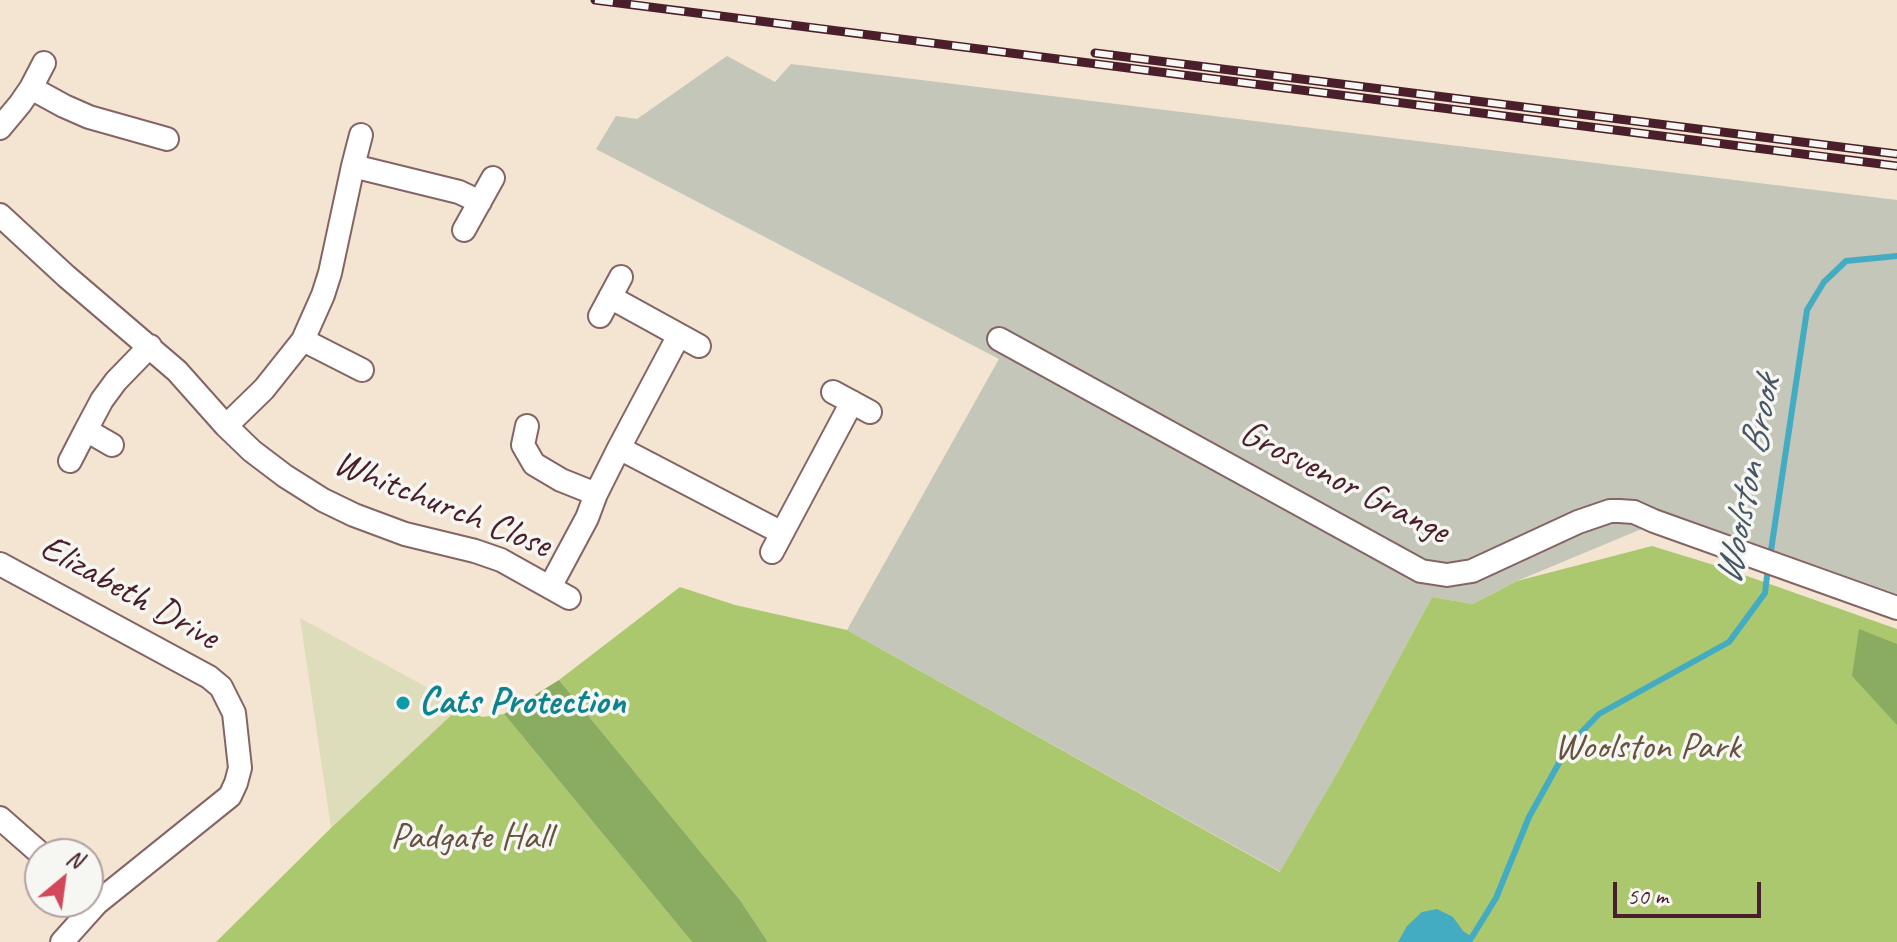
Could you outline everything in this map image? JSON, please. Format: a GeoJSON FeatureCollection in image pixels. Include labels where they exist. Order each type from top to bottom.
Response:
{"type":"FeatureCollection","features":[{"type":"Feature","properties":{"kind":"street"},"geometry":{"type":"LineString","coordinates":[[0,128],[31,88],[44,63]]}},
{"type":"Feature","properties":{"kind":"street"},"geometry":{"type":"LineString","coordinates":[[31,88],[89,117],[167,139]]}},
{"type":"Feature","properties":{"kind":"street"},"geometry":{"type":"LineString","coordinates":[[226,426],[264,389],[303,340],[330,273],[361,135]]}},
{"type":"Feature","properties":{"kind":"street"},"geometry":{"type":"LineString","coordinates":[[353,166],[459,192],[480,202]]}},
{"type":"Feature","properties":{"kind":"street"},"geometry":{"type":"LineString","coordinates":[[464,230],[493,178]]}},
{"type":"Feature","properties":{"kind":"street","name":"Whitchurch Close"},"geometry":{"type":"LineString","coordinates":[[0,215],[177,371],[252,451],[323,500],[354,515],[405,534],[501,560],[559,592],[596,494]]}},
{"type":"Feature","properties":{"kind":"street"},"geometry":{"type":"LineString","coordinates":[[610,297],[699,346]]}},
{"type":"Feature","properties":{"kind":"street"},"geometry":{"type":"LineString","coordinates":[[527,426],[523,445],[534,464],[561,480],[596,494],[679,335]]}},
{"type":"Feature","properties":{"kind":"street","name":"Grosvenor Grange"},"geometry":{"type":"LineString","coordinates":[[999,339],[1421,571],[1447,575],[1472,571],[1578,522],[1610,511],[1634,512],[1897,608]]}},
{"type":"Feature","properties":{"kind":"street"},"geometry":{"type":"LineString","coordinates":[[303,340],[362,370]]}},
{"type":"Feature","properties":{"kind":"street"},"geometry":{"type":"LineString","coordinates":[[70,461],[102,400],[150,346]]}},
{"type":"Feature","properties":{"kind":"street"},"geometry":{"type":"LineString","coordinates":[[619,448],[777,543],[852,402]]}},
{"type":"Feature","properties":{"kind":"street"},"geometry":{"type":"LineString","coordinates":[[86,430],[112,445]]}},
{"type":"Feature","properties":{"kind":"street","name":"Elizabeth Drive"},"geometry":{"type":"LineString","coordinates":[[0,564],[209,677],[221,687],[234,713],[240,768],[230,796],[104,891]]}},
{"type":"Feature","properties":{"kind":"street"},"geometry":{"type":"LineString","coordinates":[[0,818],[24,839]]}},
{"type":"Feature","properties":{"kind":"street","name":"Elizabeth Drive"},"geometry":{"type":"LineString","coordinates":[[62,942],[79,918]]}},
{"type":"Feature","properties":{"kind":"shaded area"},"geometry":{"type":"Polygon","coordinates":[[[727,56],[775,82],[791,64],[1897,200],[1897,594],[1675,515],[1517,581],[1473,604],[1432,597],[1281,872],[847,630],[999,359],[596,149],[616,116],[637,119],[727,56]]]}},
{"type":"Feature","properties":{"kind":"shaded area"},"geometry":{"type":"Polygon","coordinates":[[[300,618],[461,706],[331,828],[300,618]]]}},
{"type":"Feature","properties":{"kind":"green space","name":"Woolston Park"},"geometry":{"type":"Polygon","coordinates":[[[1652,546],[1897,629],[1897,942],[768,942],[740,900],[559,680],[680,587],[735,605],[847,630],[1280,872],[1432,597],[1473,604],[1517,581],[1652,546]]]}},
{"type":"Feature","properties":{"kind":"green space"},"geometry":{"type":"Polygon","coordinates":[[[1859,629],[1897,644],[1897,725],[1852,676],[1859,629]]]}},
{"type":"Feature","properties":{"kind":"green space"},"geometry":{"type":"Polygon","coordinates":[[[559,680],[740,900],[768,942],[692,942],[504,714],[559,680]]]}},
{"type":"Feature","properties":{"kind":"green space","name":"Padgate Hall"},"geometry":{"type":"Polygon","coordinates":[[[461,706],[482,717],[504,714],[692,942],[216,942],[331,828],[461,706]]]}},
{"type":"Feature","properties":{"kind":"water"},"geometry":{"type":"Polygon","coordinates":[[[1437,909],[1453,917],[1473,942],[1398,942],[1407,926],[1422,912],[1437,909]]]}},
{"type":"Feature","properties":{"kind":"waterway","name":"Woolston Brook"},"geometry":{"type":"LineString","coordinates":[[1770,557],[1807,310],[1824,282],[1846,261],[1897,256]]}},
{"type":"Feature","properties":{"kind":"waterway","name":"Woolston Brook"},"geometry":{"type":"LineString","coordinates":[[1465,942],[1472,937],[1496,898],[1529,817],[1569,745],[1599,714],[1729,642],[1765,593],[1768,568]]}},
{"type":"Feature","properties":{"kind":"railway"},"geometry":{"type":"LineString","coordinates":[[595,0],[1897,166]]}},
{"type":"Feature","properties":{"kind":"railway"},"geometry":{"type":"LineString","coordinates":[[1095,53],[1897,154]]}},
{"type":"Feature","properties":{"kind":"place","name":"Cats Protection"},"geometry":{"type":"Point","coordinates":[403,703]}}]}
